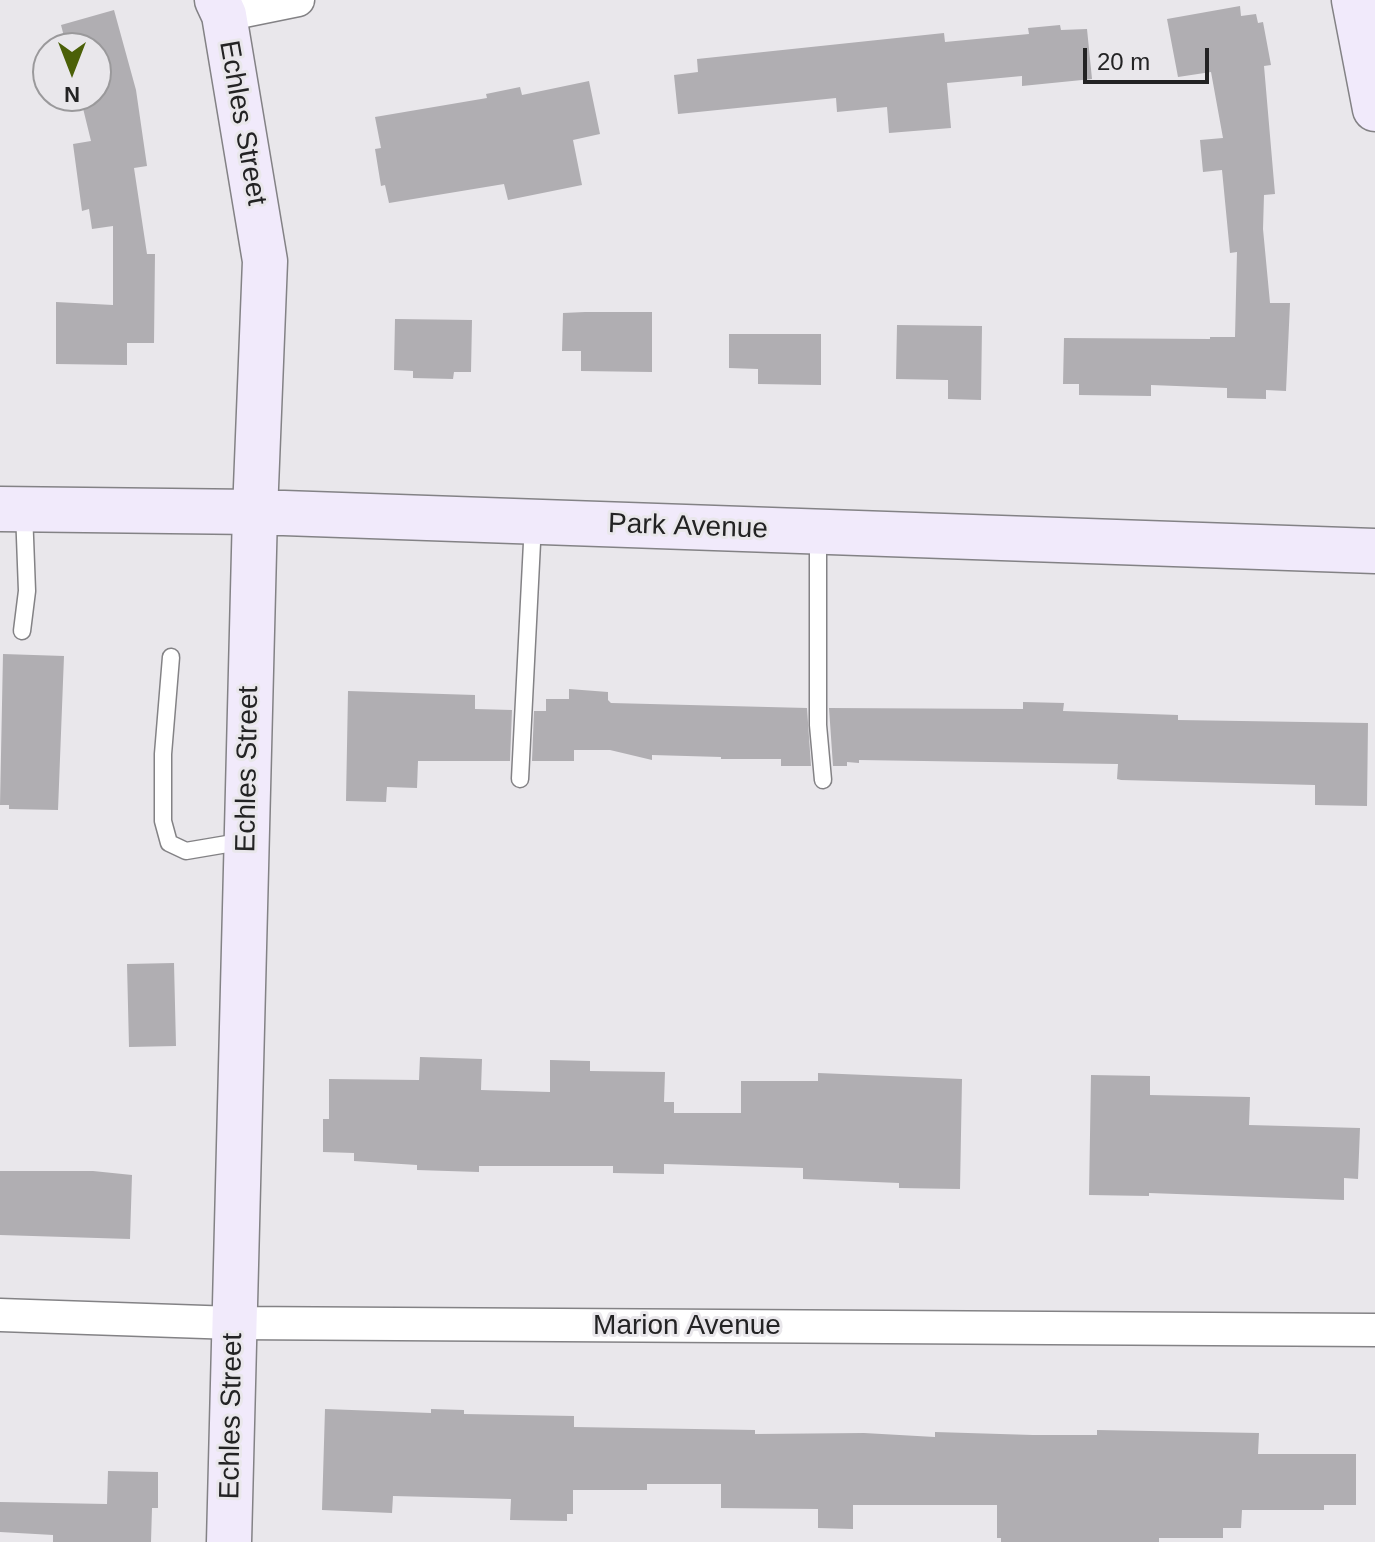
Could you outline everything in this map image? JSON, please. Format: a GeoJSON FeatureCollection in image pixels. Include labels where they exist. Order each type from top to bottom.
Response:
{"type":"FeatureCollection","features":[{"type":"Feature","properties":{"kind":"street"},"geometry":{"type":"LineString","coordinates":[[220,8],[298,0]]}},
{"type":"Feature","properties":{"kind":"street"},"geometry":{"type":"LineString","coordinates":[[1354,0],[1375,109]]}},
{"type":"Feature","properties":{"kind":"street","name":"Echles Street"},"geometry":{"type":"LineString","coordinates":[[220,8],[265,261],[255,512],[229,1542]]}},
{"type":"Feature","properties":{"kind":"street","name":"Park Avenue"},"geometry":{"type":"LineString","coordinates":[[12,509],[255,512],[1375,551]]}},
{"type":"Feature","properties":{"kind":"street","name":"Marion Avenue"},"geometry":{"type":"LineString","coordinates":[[0,1315],[234,1323],[1375,1330]]}},
{"type":"Feature","properties":{"kind":"lane"},"geometry":{"type":"LineString","coordinates":[[12,509],[27,591],[22,631]]}},
{"type":"Feature","properties":{"kind":"lane"},"geometry":{"type":"LineString","coordinates":[[520,779],[533,521]]}},
{"type":"Feature","properties":{"kind":"lane"},"geometry":{"type":"LineString","coordinates":[[818,531],[818,725],[823,780]]}},
{"type":"Feature","properties":{"kind":"lane"},"geometry":{"type":"LineString","coordinates":[[171,657],[163,754],[163,821],[169,843],[186,851],[246,841]]}},
{"type":"Feature","properties":{"kind":"building"},"geometry":{"type":"Polygon","coordinates":[[[1240,6],[1241,16],[1256,14],[1258,23],[1263,22],[1271,65],[1264,66],[1275,194],[1264,195],[1263,229],[1270,303],[1290,303],[1286,391],[1266,390],[1266,399],[1227,398],[1227,388],[1151,385],[1151,396],[1079,395],[1079,384],[1063,384],[1064,338],[1235,337],[1237,252],[1230,253],[1222,170],[1203,172],[1200,140],[1223,138],[1211,72],[1178,77],[1167,19],[1240,6]]]}},
{"type":"Feature","properties":{"kind":"building"},"geometry":{"type":"Polygon","coordinates":[[[114,10],[136,90],[147,166],[134,168],[147,254],[155,254],[154,343],[127,343],[127,365],[56,364],[56,302],[113,305],[113,226],[92,229],[89,209],[82,211],[73,144],[91,141],[84,112],[112,112],[112,32],[63,32],[61,25],[114,10]]]}},
{"type":"Feature","properties":{"kind":"building"},"geometry":{"type":"Polygon","coordinates":[[[1060,25],[1061,30],[1087,29],[1092,79],[1022,86],[1022,76],[947,83],[951,128],[889,133],[887,107],[837,112],[836,98],[678,114],[674,75],[698,72],[697,59],[944,33],[945,42],[1029,34],[1028,28],[1060,25]]]}},
{"type":"Feature","properties":{"kind":"building"},"geometry":{"type":"Polygon","coordinates":[[[589,81],[600,134],[573,140],[582,185],[508,200],[504,184],[389,203],[385,185],[381,186],[375,149],[381,148],[375,117],[487,98],[486,94],[520,87],[522,95],[589,81]]]}},
{"type":"Feature","properties":{"kind":"building"},"geometry":{"type":"Polygon","coordinates":[[[652,312],[652,372],[581,371],[581,351],[562,351],[563,313],[652,312]]]}},
{"type":"Feature","properties":{"kind":"building"},"geometry":{"type":"Polygon","coordinates":[[[395,319],[472,320],[471,372],[454,372],[453,379],[413,378],[413,371],[394,370],[395,319]]]}},
{"type":"Feature","properties":{"kind":"building"},"geometry":{"type":"Polygon","coordinates":[[[897,325],[982,326],[981,400],[948,399],[948,380],[896,379],[897,325]]]}},
{"type":"Feature","properties":{"kind":"building"},"geometry":{"type":"Polygon","coordinates":[[[729,334],[821,334],[821,385],[758,384],[758,369],[729,368],[729,334]]]}},
{"type":"Feature","properties":{"kind":"building"},"geometry":{"type":"Polygon","coordinates":[[[3,654],[64,656],[58,810],[9,809],[9,805],[0,805],[3,654]]]}},
{"type":"Feature","properties":{"kind":"building"},"geometry":{"type":"Polygon","coordinates":[[[569,689],[608,692],[611,703],[807,708],[811,766],[781,766],[781,759],[652,755],[652,760],[610,750],[574,750],[574,761],[532,761],[534,711],[546,711],[546,699],[569,699],[569,689]]]}},
{"type":"Feature","properties":{"kind":"building"},"geometry":{"type":"Polygon","coordinates":[[[348,691],[475,695],[475,709],[512,710],[510,761],[418,761],[417,788],[387,787],[386,802],[346,801],[348,691]]]}},
{"type":"Feature","properties":{"kind":"building"},"geometry":{"type":"Polygon","coordinates":[[[1023,702],[1064,703],[1063,711],[1178,715],[1178,720],[1368,723],[1367,806],[1315,805],[1315,785],[1121,780],[1117,779],[1118,764],[859,760],[859,763],[847,762],[847,766],[833,766],[829,708],[1023,709],[1023,702]]]}},
{"type":"Feature","properties":{"kind":"building"},"geometry":{"type":"Polygon","coordinates":[[[174,963],[176,1046],[129,1047],[127,964],[174,963]]]}},
{"type":"Feature","properties":{"kind":"building"},"geometry":{"type":"Polygon","coordinates":[[[420,1057],[482,1059],[481,1090],[550,1092],[550,1060],[590,1061],[590,1071],[665,1072],[664,1102],[674,1102],[674,1113],[741,1113],[741,1081],[818,1081],[818,1073],[962,1079],[960,1189],[899,1188],[899,1183],[803,1179],[803,1168],[664,1164],[664,1174],[613,1173],[613,1166],[479,1166],[479,1172],[417,1170],[417,1165],[354,1161],[354,1153],[323,1152],[323,1119],[329,1119],[329,1079],[419,1080],[420,1057]]]}},
{"type":"Feature","properties":{"kind":"building"},"geometry":{"type":"Polygon","coordinates":[[[1091,1075],[1150,1076],[1150,1095],[1250,1097],[1249,1125],[1360,1128],[1358,1179],[1344,1178],[1344,1200],[1149,1193],[1149,1196],[1089,1195],[1091,1075]]]}},
{"type":"Feature","properties":{"kind":"building"},"geometry":{"type":"Polygon","coordinates":[[[0,1171],[93,1171],[132,1175],[130,1239],[0,1235],[0,1171]]]}},
{"type":"Feature","properties":{"kind":"building"},"geometry":{"type":"Polygon","coordinates":[[[325,1409],[431,1413],[431,1409],[464,1410],[464,1414],[574,1416],[574,1427],[755,1430],[755,1434],[864,1433],[935,1437],[935,1432],[1097,1435],[1097,1430],[1259,1433],[1258,1454],[1356,1454],[1356,1505],[1324,1505],[1324,1510],[1242,1510],[1241,1528],[1223,1528],[1223,1538],[1159,1538],[1159,1542],[1001,1542],[1001,1538],[997,1538],[997,1505],[853,1505],[853,1529],[818,1528],[818,1509],[721,1508],[721,1484],[647,1484],[647,1490],[573,1490],[573,1514],[567,1514],[567,1521],[510,1520],[511,1499],[393,1496],[392,1513],[322,1510],[325,1409]]]}},
{"type":"Feature","properties":{"kind":"building"},"geometry":{"type":"Polygon","coordinates":[[[108,1471],[158,1472],[158,1508],[152,1508],[151,1542],[53,1542],[53,1535],[0,1532],[0,1502],[107,1504],[108,1471]]]}}]}
